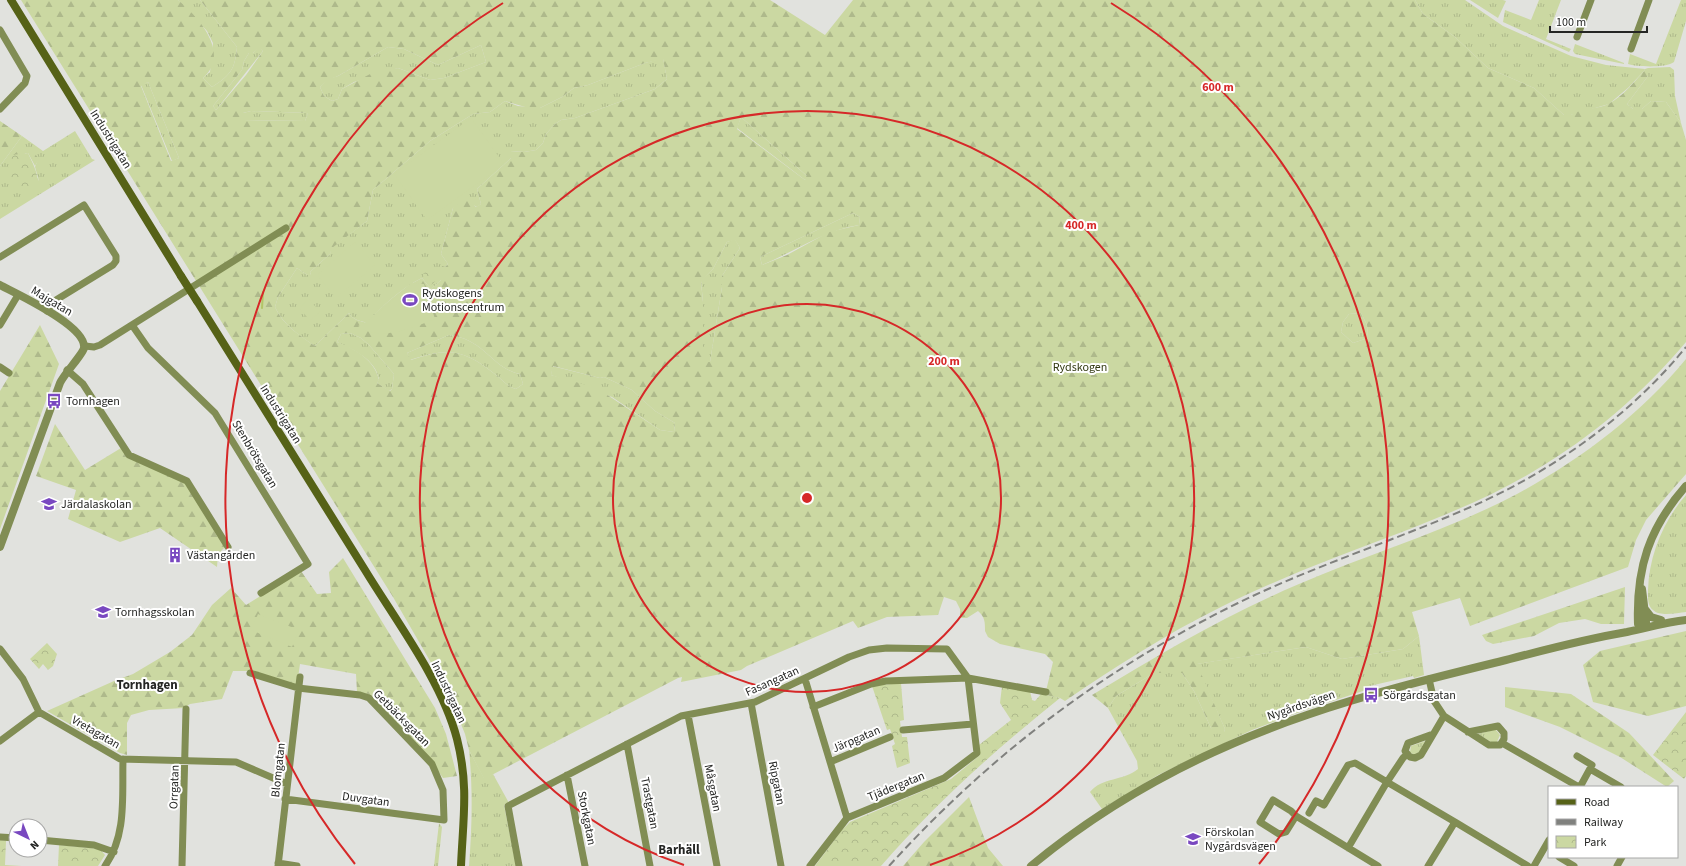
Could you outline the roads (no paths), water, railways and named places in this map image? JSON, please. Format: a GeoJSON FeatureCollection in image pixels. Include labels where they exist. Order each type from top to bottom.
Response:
{"type":"FeatureCollection","features":[{"type":"Feature","properties":{"kind":"main road","name":"Industrigatan"},"geometry":{"type":"LineString","coordinates":[[11,0],[405,634],[440,695],[456,737],[465,777],[466,809],[461,865]]}},
{"type":"Feature","properties":{"kind":"street"},"geometry":{"type":"LineString","coordinates":[[1577,37],[1591,0]]}},
{"type":"Feature","properties":{"kind":"street"},"geometry":{"type":"LineString","coordinates":[[1631,49],[1650,0]]}},
{"type":"Feature","properties":{"kind":"street"},"geometry":{"type":"LineString","coordinates":[[0,30],[27,76],[24,83],[0,109]]}},
{"type":"Feature","properties":{"kind":"street"},"geometry":{"type":"LineString","coordinates":[[0,257],[84,205],[116,256],[116,261],[113,265],[53,302],[47,311]]}},
{"type":"Feature","properties":{"kind":"street"},"geometry":{"type":"LineString","coordinates":[[0,547],[56,391],[67,370],[81,354],[85,346],[96,346],[132,325],[286,228]]}},
{"type":"Feature","properties":{"kind":"street","name":"Majgatan"},"geometry":{"type":"LineString","coordinates":[[0,285],[47,311],[72,328],[82,339],[85,346]]}},
{"type":"Feature","properties":{"kind":"street"},"geometry":{"type":"LineString","coordinates":[[1,321],[18,295]]}},
{"type":"Feature","properties":{"kind":"street","name":"Stenbrötsgatan"},"geometry":{"type":"LineString","coordinates":[[132,325],[148,348],[212,409],[308,564],[261,593]]}},
{"type":"Feature","properties":{"kind":"street"},"geometry":{"type":"LineString","coordinates":[[0,367],[9,373]]}},
{"type":"Feature","properties":{"kind":"street"},"geometry":{"type":"LineString","coordinates":[[67,370],[83,384],[129,455],[187,481],[228,547]]}},
{"type":"Feature","properties":{"kind":"street"},"geometry":{"type":"LineString","coordinates":[[1642,625],[1638,588],[1647,548],[1661,518],[1671,503],[1686,486]]}},
{"type":"Feature","properties":{"kind":"street"},"geometry":{"type":"LineString","coordinates":[[1642,625],[1644,608],[1642,587],[1643,562]]}},
{"type":"Feature","properties":{"kind":"street"},"geometry":{"type":"LineString","coordinates":[[1644,608],[1651,617],[1661,620]]}},
{"type":"Feature","properties":{"kind":"street","name":"Nygårdsvägen"},"geometry":{"type":"LineString","coordinates":[[1031,866],[1104,812],[1166,776],[1210,753],[1307,715],[1429,679],[1661,620],[1686,616]]}},
{"type":"Feature","properties":{"kind":"street","name":"Nygårdsvägen"},"geometry":{"type":"LineString","coordinates":[[1642,625],[1686,620]]}},
{"type":"Feature","properties":{"kind":"street","name":"Fasangatan"},"geometry":{"type":"LineString","coordinates":[[519,866],[508,806],[681,716],[751,703],[863,651],[887,648],[947,650],[968,678]]}},
{"type":"Feature","properties":{"kind":"street"},"geometry":{"type":"LineString","coordinates":[[0,649],[23,679],[39,712],[0,741]]}},
{"type":"Feature","properties":{"kind":"street","name":"Getbäcksgatan"},"geometry":{"type":"LineString","coordinates":[[250,673],[298,688],[360,695],[372,701],[435,768],[443,790],[444,820]]}},
{"type":"Feature","properties":{"kind":"street","name":"Blomgatan"},"geometry":{"type":"LineString","coordinates":[[276,865],[300,676]]}},
{"type":"Feature","properties":{"kind":"street","name":"Järpgatan"},"geometry":{"type":"LineString","coordinates":[[804,678],[847,818]]}},
{"type":"Feature","properties":{"kind":"street"},"geometry":{"type":"LineString","coordinates":[[813,707],[871,684],[886,681],[968,678],[1046,692]]}},
{"type":"Feature","properties":{"kind":"street","name":"Tjädergatan"},"geometry":{"type":"LineString","coordinates":[[810,866],[838,827],[847,818],[944,778],[958,769],[977,753],[968,678]]}},
{"type":"Feature","properties":{"kind":"street"},"geometry":{"type":"LineString","coordinates":[[1429,679],[1434,701],[1444,716],[1468,732],[1492,746],[1497,746],[1502,743],[1504,733],[1498,726],[1468,732]]}},
{"type":"Feature","properties":{"kind":"street","name":"Ripgatan"},"geometry":{"type":"LineString","coordinates":[[751,703],[781,866]]}},
{"type":"Feature","properties":{"kind":"street","name":"Orrgatan"},"geometry":{"type":"LineString","coordinates":[[182,866],[186,760],[186,709]]}},
{"type":"Feature","properties":{"kind":"street","name":"Vretagatan"},"geometry":{"type":"LineString","coordinates":[[39,712],[123,759],[236,762],[287,784]]}},
{"type":"Feature","properties":{"kind":"street","name":"Måsgatan"},"geometry":{"type":"LineString","coordinates":[[688,715],[717,866]]}},
{"type":"Feature","properties":{"kind":"street"},"geometry":{"type":"LineString","coordinates":[[1433,734],[1408,743],[1405,751],[1407,754],[1410,757],[1418,757],[1433,734],[1444,716]]}},
{"type":"Feature","properties":{"kind":"street"},"geometry":{"type":"LineString","coordinates":[[903,730],[973,724]]}},
{"type":"Feature","properties":{"kind":"street","name":"Järpgatan"},"geometry":{"type":"LineString","coordinates":[[830,762],[890,737]]}},
{"type":"Feature","properties":{"kind":"street"},"geometry":{"type":"LineString","coordinates":[[1502,743],[1577,786]]}},
{"type":"Feature","properties":{"kind":"street","name":"Trastgatan"},"geometry":{"type":"LineString","coordinates":[[627,744],[650,866]]}},
{"type":"Feature","properties":{"kind":"street"},"geometry":{"type":"LineString","coordinates":[[1348,848],[1403,758],[1407,754]]}},
{"type":"Feature","properties":{"kind":"street"},"geometry":{"type":"LineString","coordinates":[[1577,756],[1592,766],[1580,786]]}},
{"type":"Feature","properties":{"kind":"street"},"geometry":{"type":"LineString","coordinates":[[105,866],[114,852],[121,826],[123,759]]}},
{"type":"Feature","properties":{"kind":"street"},"geometry":{"type":"LineString","coordinates":[[1309,813],[1316,800],[1324,805],[1348,765],[1355,763],[1528,866]]}},
{"type":"Feature","properties":{"kind":"street"},"geometry":{"type":"LineString","coordinates":[[1590,769],[1619,786]]}},
{"type":"Feature","properties":{"kind":"street","name":"Storkgatan"},"geometry":{"type":"LineString","coordinates":[[567,775],[584,866]]}},
{"type":"Feature","properties":{"kind":"street","name":"Duvgatan"},"geometry":{"type":"LineString","coordinates":[[285,799],[444,820]]}},
{"type":"Feature","properties":{"kind":"street"},"geometry":{"type":"LineString","coordinates":[[1296,816],[1286,832],[1279,834],[1260,822],[1273,800],[1291,811],[1296,816],[1378,866]]}},
{"type":"Feature","properties":{"kind":"street"},"geometry":{"type":"LineString","coordinates":[[1428,866],[1455,822]]}},
{"type":"Feature","properties":{"kind":"street"},"geometry":{"type":"LineString","coordinates":[[48,841],[94,845],[114,852]]}},
{"type":"Feature","properties":{"kind":"street"},"geometry":{"type":"LineString","coordinates":[[1534,866],[1547,850]]}},
{"type":"Feature","properties":{"kind":"street"},"geometry":{"type":"LineString","coordinates":[[1561,858],[1574,866]]}},
{"type":"Feature","properties":{"kind":"street"},"geometry":{"type":"LineString","coordinates":[[276,865],[297,866]]}},
{"type":"Feature","properties":{"kind":"waterway"},"geometry":{"type":"LineString","coordinates":[[262,308],[263,292]]}},
{"type":"Feature","properties":{"kind":"railway"},"geometry":{"type":"LineString","coordinates":[[889,866],[967,787],[1008,751],[1095,686],[1140,657],[1188,629],[1238,603],[1330,563],[1423,527],[1513,487],[1568,454],[1619,415],[1665,371],[1686,347]]}},
{"type":"Feature","properties":{"kind":"place","name":"Rydskogens Motionscentrum"},"geometry":{"type":"Point","coordinates":[410,300]}},
{"type":"Feature","properties":{"kind":"place","name":"Tornhagen"},"geometry":{"type":"Point","coordinates":[54,401]}},
{"type":"Feature","properties":{"kind":"place","name":"Järdalaskolan"},"geometry":{"type":"Point","coordinates":[49,504]}},
{"type":"Feature","properties":{"kind":"place","name":"Västangården"},"geometry":{"type":"Point","coordinates":[175,555]}},
{"type":"Feature","properties":{"kind":"place","name":"Tornhagsskolan"},"geometry":{"type":"Point","coordinates":[103,612]}},
{"type":"Feature","properties":{"kind":"place","name":"Sörgårdsgatan"},"geometry":{"type":"Point","coordinates":[1371,695]}},
{"type":"Feature","properties":{"kind":"place","name":"Förskolan Nygårdsvägen"},"geometry":{"type":"Point","coordinates":[1193,839]}},
{"type":"Feature","properties":{"kind":"district","name":"Tornhagen"},"geometry":{"type":"Point","coordinates":[147,684]}},
{"type":"Feature","properties":{"kind":"district","name":"Barhäll"},"geometry":{"type":"Point","coordinates":[679,849]}},
{"type":"Feature","properties":{"kind":"park label","name":"Rydskogen"},"geometry":{"type":"Point","coordinates":[1080,367]}}]}
